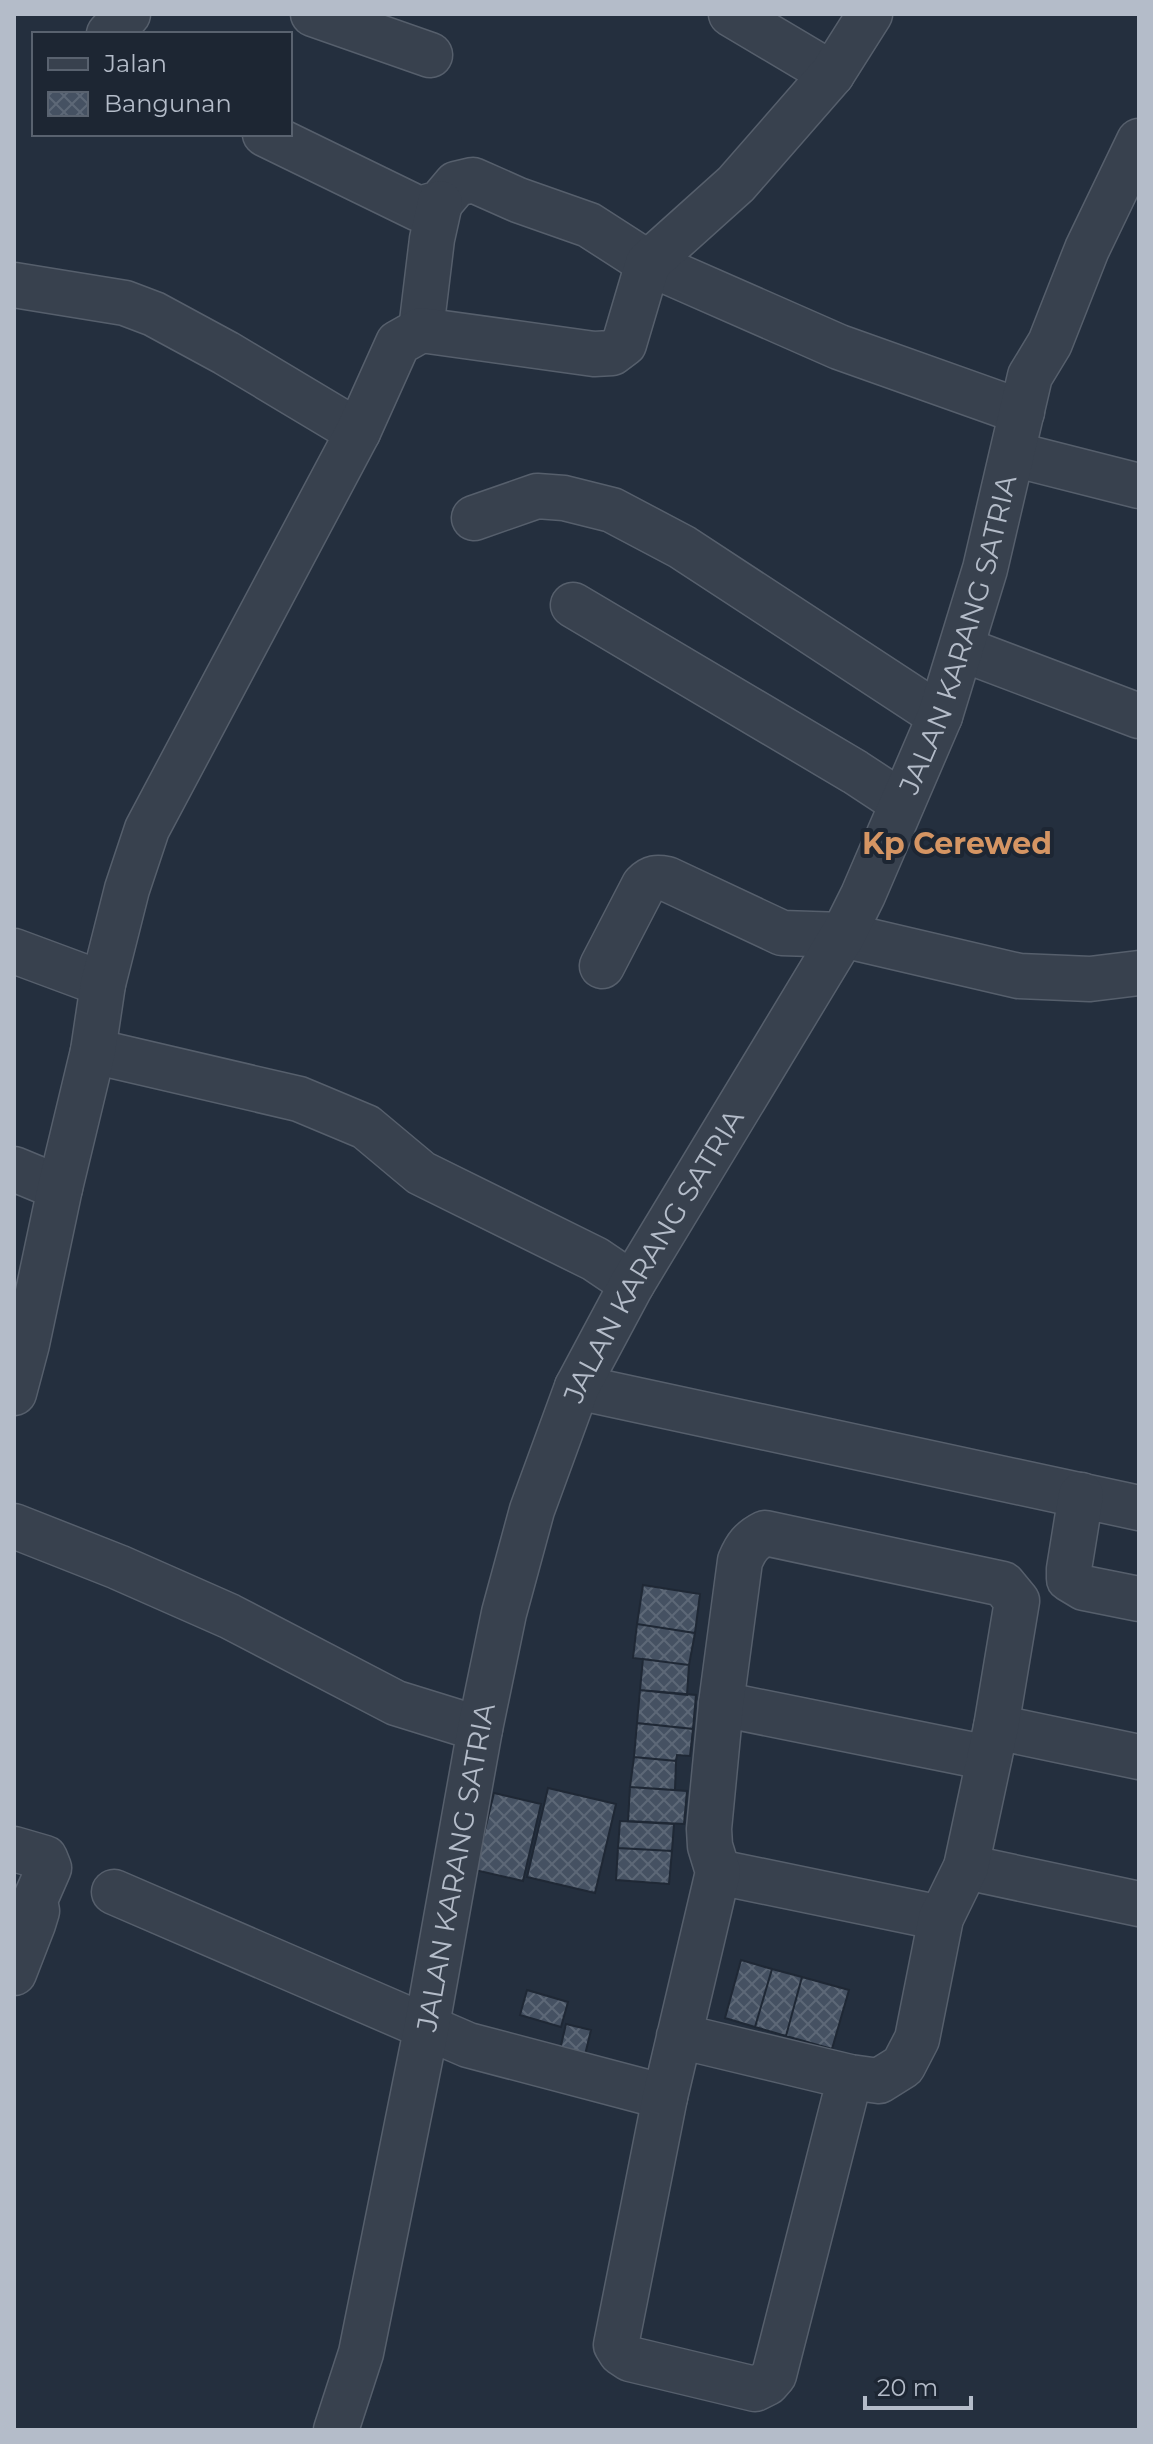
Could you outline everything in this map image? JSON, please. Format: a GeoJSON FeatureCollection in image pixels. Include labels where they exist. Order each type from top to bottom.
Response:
{"type":"FeatureCollection","features":[{"type":"Feature","properties":{"kind":"street"},"geometry":{"type":"LineString","coordinates":[[111,32],[128,14]]}},
{"type":"Feature","properties":{"kind":"street"},"geometry":{"type":"LineString","coordinates":[[313,14],[430,55]]}},
{"type":"Feature","properties":{"kind":"street"},"geometry":{"type":"LineString","coordinates":[[731,14],[832,74]]}},
{"type":"Feature","properties":{"kind":"street"},"geometry":{"type":"LineString","coordinates":[[14,1393],[93,1051],[103,984],[127,889],[147,829],[358,432],[398,343],[421,330],[594,354],[612,353],[624,344],[648,263],[736,184],[832,74],[870,14]]}},
{"type":"Feature","properties":{"kind":"street"},"geometry":{"type":"LineString","coordinates":[[269,136],[419,209],[440,203]]}},
{"type":"Feature","properties":{"kind":"street","name":"JALAN KARANG SATRIA"},"geometry":{"type":"LineString","coordinates":[[336,2430],[361,2353],[427,2025],[480,1729],[504,1613],[532,1510],[577,1387],[632,1284],[843,935],[863,895],[940,716],[962,649],[985,569],[1030,376],[1050,343],[1087,249],[1139,141]]}},
{"type":"Feature","properties":{"kind":"street"},"geometry":{"type":"LineString","coordinates":[[421,330],[430,253],[440,203],[456,184],[473,180],[589,225],[648,263],[839,347],[1018,433],[1139,486]]}},
{"type":"Feature","properties":{"kind":"street"},"geometry":{"type":"LineString","coordinates":[[14,285],[125,303],[154,314],[358,432]]}},
{"type":"Feature","properties":{"kind":"street"},"geometry":{"type":"LineString","coordinates":[[474,518],[537,496],[564,498],[612,510],[682,547],[940,716]]}},
{"type":"Feature","properties":{"kind":"street"},"geometry":{"type":"LineString","coordinates":[[573,605],[902,803]]}},
{"type":"Feature","properties":{"kind":"street"},"geometry":{"type":"LineString","coordinates":[[962,649],[1139,716]]}},
{"type":"Feature","properties":{"kind":"street"},"geometry":{"type":"LineString","coordinates":[[602,966],[644,885],[656,877],[667,879],[782,933],[843,935],[1019,976],[1090,979],[1139,973]]}},
{"type":"Feature","properties":{"kind":"street"},"geometry":{"type":"LineString","coordinates":[[14,951],[103,984]]}},
{"type":"Feature","properties":{"kind":"street"},"geometry":{"type":"LineString","coordinates":[[93,1051],[299,1099],[366,1127],[421,1173],[595,1259],[632,1284]]}},
{"type":"Feature","properties":{"kind":"street"},"geometry":{"type":"LineString","coordinates":[[14,1169],[60,1188]]}},
{"type":"Feature","properties":{"kind":"street"},"geometry":{"type":"LineString","coordinates":[[577,1387],[1139,1508]]}},
{"type":"Feature","properties":{"kind":"street"},"geometry":{"type":"LineString","coordinates":[[1081,1495],[1069,1579],[1084,1588],[1139,1599]]}},
{"type":"Feature","properties":{"kind":"street"},"geometry":{"type":"LineString","coordinates":[[14,1526],[229,1616],[396,1703],[480,1729]]}},
{"type":"Feature","properties":{"kind":"street"},"geometry":{"type":"LineString","coordinates":[[679,2036],[850,2077],[879,2081],[903,2066],[917,2039],[941,1918],[966,1867],[992,1742],[1017,1601],[1003,1584],[765,1533],[745,1547],[740,1561],[721,1704],[709,1829],[710,1846],[718,1872],[679,2036],[665,2097],[616,2345],[621,2353],[630,2359],[755,2389],[774,2375],[850,2077]]}},
{"type":"Feature","properties":{"kind":"street"},"geometry":{"type":"LineString","coordinates":[[721,1704],[992,1742],[1139,1757]]}},
{"type":"Feature","properties":{"kind":"street"},"geometry":{"type":"LineString","coordinates":[[14,1849],[45,1858],[49,1868],[35,1900],[37,1911],[14,1973]]}},
{"type":"Feature","properties":{"kind":"street"},"geometry":{"type":"LineString","coordinates":[[966,1867],[1139,1904]]}},
{"type":"Feature","properties":{"kind":"street"},"geometry":{"type":"LineString","coordinates":[[718,1872],[941,1918]]}},
{"type":"Feature","properties":{"kind":"street"},"geometry":{"type":"LineString","coordinates":[[114,1892],[468,2045],[665,2097]]}},
{"type":"Feature","properties":{"kind":"building"},"geometry":{"type":"Polygon","coordinates":[[[643,1585],[700,1594],[695,1633],[637,1624],[643,1585]]]}},
{"type":"Feature","properties":{"kind":"building"},"geometry":{"type":"Polygon","coordinates":[[[637,1624],[695,1633],[689,1665],[633,1658],[637,1624]]]}},
{"type":"Feature","properties":{"kind":"building"},"geometry":{"type":"Polygon","coordinates":[[[643,1659],[689,1665],[687,1695],[640,1690],[643,1659]]]}},
{"type":"Feature","properties":{"kind":"building"},"geometry":{"type":"Polygon","coordinates":[[[640,1690],[696,1695],[693,1729],[637,1723],[640,1690]]]}},
{"type":"Feature","properties":{"kind":"building"},"geometry":{"type":"Polygon","coordinates":[[[637,1723],[693,1729],[690,1756],[677,1755],[676,1761],[634,1757],[637,1723]]]}},
{"type":"Feature","properties":{"kind":"building"},"geometry":{"type":"Polygon","coordinates":[[[634,1757],[676,1761],[675,1790],[630,1787],[634,1757]]]}},
{"type":"Feature","properties":{"kind":"building"},"geometry":{"type":"Polygon","coordinates":[[[630,1787],[687,1791],[684,1824],[628,1821],[630,1787]]]}},
{"type":"Feature","properties":{"kind":"building"},"geometry":{"type":"Polygon","coordinates":[[[548,1788],[616,1804],[595,1893],[527,1877],[548,1788]]]}},
{"type":"Feature","properties":{"kind":"building"},"geometry":{"type":"Polygon","coordinates":[[[494,1793],[541,1804],[523,1881],[475,1870],[494,1793]]]}},
{"type":"Feature","properties":{"kind":"building"},"geometry":{"type":"Polygon","coordinates":[[[620,1821],[674,1824],[672,1851],[618,1848],[620,1821]]]}},
{"type":"Feature","properties":{"kind":"building"},"geometry":{"type":"Polygon","coordinates":[[[618,1848],[672,1851],[669,1884],[616,1880],[618,1848]]]}},
{"type":"Feature","properties":{"kind":"building"},"geometry":{"type":"Polygon","coordinates":[[[741,1960],[772,1969],[755,2027],[725,2018],[741,1960]]]}},
{"type":"Feature","properties":{"kind":"building"},"geometry":{"type":"Polygon","coordinates":[[[772,1969],[802,1977],[786,2036],[755,2027],[772,1969]]]}},
{"type":"Feature","properties":{"kind":"building"},"geometry":{"type":"Polygon","coordinates":[[[802,1977],[849,1990],[832,2049],[786,2036],[802,1977]]]}},
{"type":"Feature","properties":{"kind":"building"},"geometry":{"type":"Polygon","coordinates":[[[527,1990],[568,2002],[561,2027],[520,2015],[527,1990]]]}},
{"type":"Feature","properties":{"kind":"building"},"geometry":{"type":"Polygon","coordinates":[[[566,2024],[591,2030],[584,2059],[559,2054],[566,2024]]]}},
{"type":"Feature","properties":{"kind":"district","name":"Kp Cerewed"},"geometry":{"type":"Point","coordinates":[957,843]}}]}
